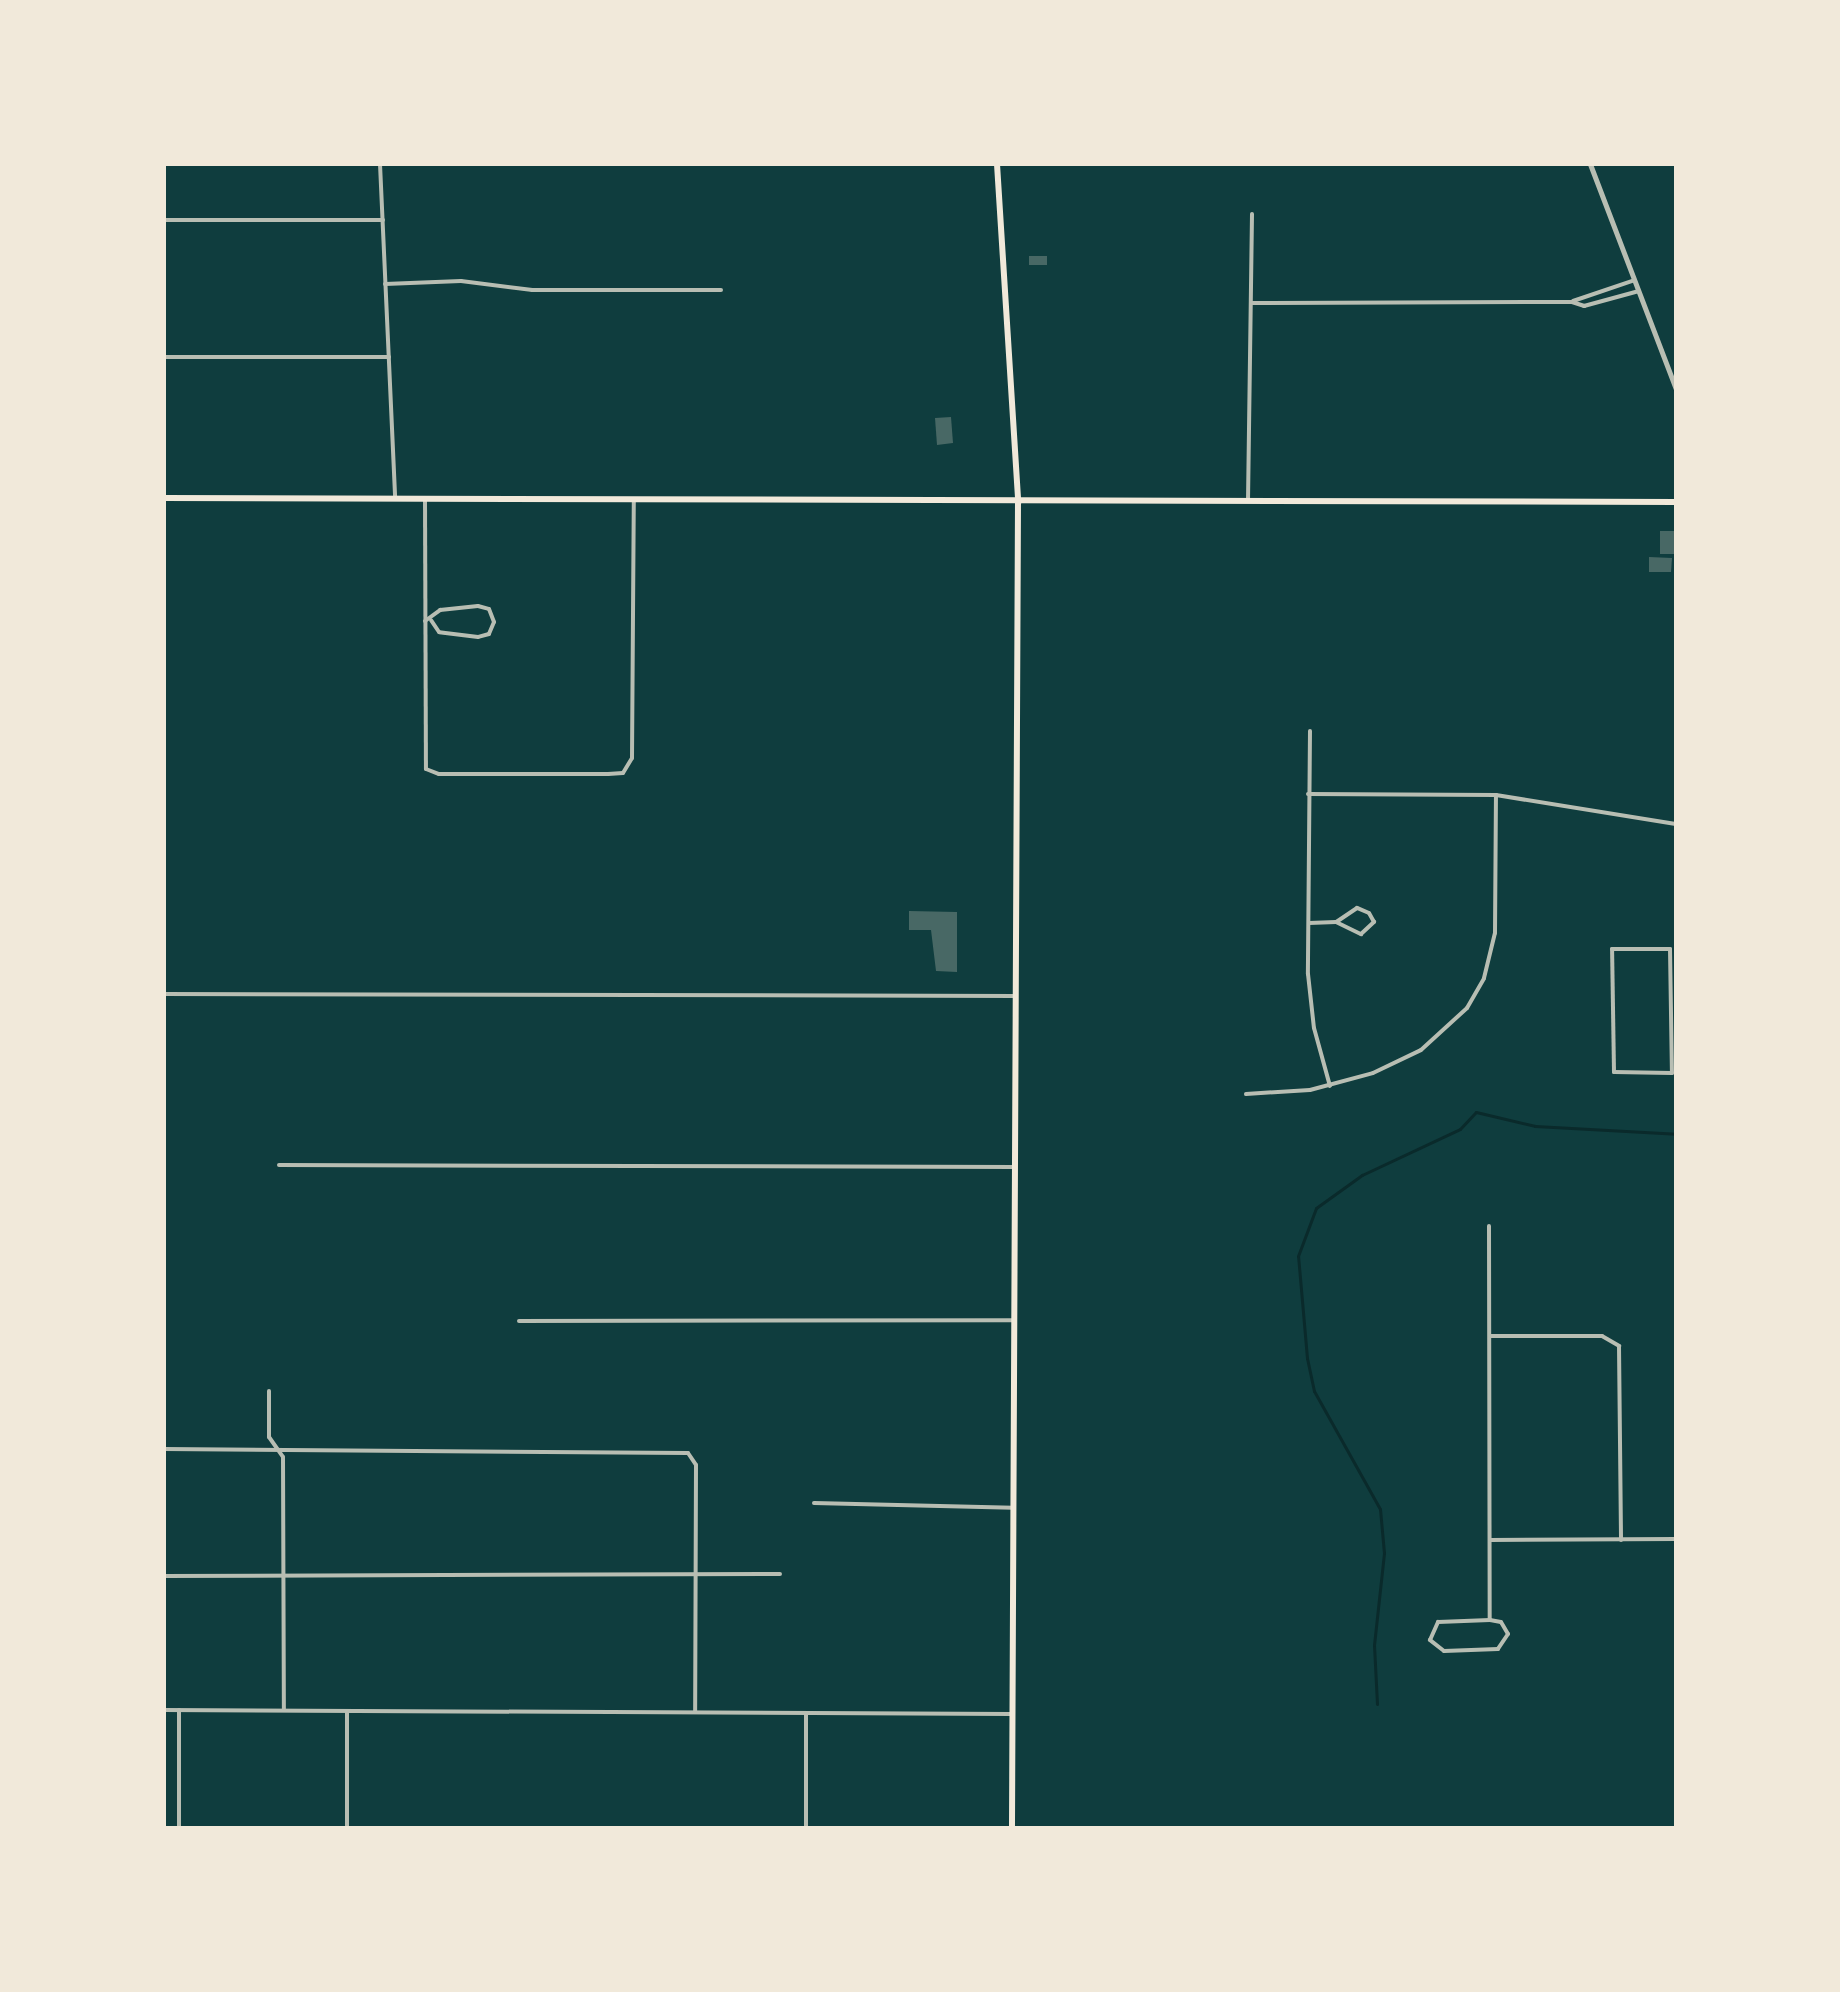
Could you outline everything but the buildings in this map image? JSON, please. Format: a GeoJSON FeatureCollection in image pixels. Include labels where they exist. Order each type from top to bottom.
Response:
{"type":"FeatureCollection","features":[{"type":"Feature","properties":{"kind":"main road"},"geometry":{"type":"LineString","coordinates":[[997,164],[1018,502],[1012,1828]]}},
{"type":"Feature","properties":{"kind":"main road"},"geometry":{"type":"LineString","coordinates":[[164,498],[1676,502]]}},
{"type":"Feature","properties":{"kind":"street"},"geometry":{"type":"LineString","coordinates":[[380,164],[395,500]]}},
{"type":"Feature","properties":{"kind":"street"},"geometry":{"type":"LineString","coordinates":[[1590,164],[1676,389]]}},
{"type":"Feature","properties":{"kind":"street"},"geometry":{"type":"LineString","coordinates":[[1248,501],[1252,214]]}},
{"type":"Feature","properties":{"kind":"street"},"geometry":{"type":"LineString","coordinates":[[164,220],[383,220]]}},
{"type":"Feature","properties":{"kind":"street"},"geometry":{"type":"LineString","coordinates":[[1572,302],[1635,280]]}},
{"type":"Feature","properties":{"kind":"street"},"geometry":{"type":"LineString","coordinates":[[385,284],[461,281],[532,290],[721,290]]}},
{"type":"Feature","properties":{"kind":"street"},"geometry":{"type":"LineString","coordinates":[[1251,303],[1572,302],[1584,306],[1639,291]]}},
{"type":"Feature","properties":{"kind":"street"},"geometry":{"type":"LineString","coordinates":[[164,357],[389,357]]}},
{"type":"Feature","properties":{"kind":"street"},"geometry":{"type":"LineString","coordinates":[[425,500],[428,620],[426,769],[439,774],[617,774],[631,763],[634,501]]}},
{"type":"Feature","properties":{"kind":"street"},"geometry":{"type":"LineString","coordinates":[[478,606],[489,609],[494,622],[489,634],[478,637],[439,632],[428,620],[440,610],[478,606]]}},
{"type":"Feature","properties":{"kind":"street"},"geometry":{"type":"LineString","coordinates":[[1310,731],[1311,1008],[1330,1087]]}},
{"type":"Feature","properties":{"kind":"street"},"geometry":{"type":"LineString","coordinates":[[1308,794],[1496,795],[1676,824]]}},
{"type":"Feature","properties":{"kind":"street"},"geometry":{"type":"LineString","coordinates":[[1246,1094],[1330,1087],[1421,1050],[1452,1025],[1478,991],[1495,933],[1496,795]]}},
{"type":"Feature","properties":{"kind":"street"},"geometry":{"type":"LineString","coordinates":[[1309,923],[1336,922],[1361,934],[1374,922],[1369,913],[1357,908],[1336,922]]}},
{"type":"Feature","properties":{"kind":"street"},"geometry":{"type":"LineString","coordinates":[[1612,949],[1670,949],[1674,1006],[1672,1073],[1614,1072],[1612,949]]}},
{"type":"Feature","properties":{"kind":"street"},"geometry":{"type":"LineString","coordinates":[[164,994],[1015,996]]}},
{"type":"Feature","properties":{"kind":"street"},"geometry":{"type":"LineString","coordinates":[[279,1165],[1014,1167]]}},
{"type":"Feature","properties":{"kind":"street"},"geometry":{"type":"LineString","coordinates":[[1489,1226],[1490,1620]]}},
{"type":"Feature","properties":{"kind":"street"},"geometry":{"type":"LineString","coordinates":[[519,1321],[1014,1320]]}},
{"type":"Feature","properties":{"kind":"street"},"geometry":{"type":"LineString","coordinates":[[1490,1336],[1602,1336],[1619,1346],[1621,1540]]}},
{"type":"Feature","properties":{"kind":"street"},"geometry":{"type":"LineString","coordinates":[[269,1391],[269,1437],[283,1457],[284,1710]]}},
{"type":"Feature","properties":{"kind":"street"},"geometry":{"type":"LineString","coordinates":[[164,1449],[681,1451],[692,1456],[695,1712]]}},
{"type":"Feature","properties":{"kind":"street"},"geometry":{"type":"LineString","coordinates":[[814,1503],[1013,1508]]}},
{"type":"Feature","properties":{"kind":"street"},"geometry":{"type":"LineString","coordinates":[[1490,1540],[1676,1539]]}},
{"type":"Feature","properties":{"kind":"street"},"geometry":{"type":"LineString","coordinates":[[164,1576],[695,1578],[780,1574]]}},
{"type":"Feature","properties":{"kind":"street"},"geometry":{"type":"LineString","coordinates":[[1490,1620],[1501,1622],[1508,1634],[1498,1649],[1444,1651],[1430,1640],[1438,1622],[1490,1620]]}},
{"type":"Feature","properties":{"kind":"street"},"geometry":{"type":"LineString","coordinates":[[164,1710],[1011,1714]]}},
{"type":"Feature","properties":{"kind":"street"},"geometry":{"type":"LineString","coordinates":[[179,1710],[179,1828]]}},
{"type":"Feature","properties":{"kind":"street"},"geometry":{"type":"LineString","coordinates":[[347,1711],[347,1828]]}},
{"type":"Feature","properties":{"kind":"street"},"geometry":{"type":"LineString","coordinates":[[806,1713],[806,1828]]}},
{"type":"Feature","properties":{"kind":"waterway"},"geometry":{"type":"LineString","coordinates":[[1377,1704],[1374,1645],[1384,1553],[1380,1509],[1314,1391],[1307,1358],[1298,1256],[1316,1208],[1362,1175],[1460,1129],[1476,1112],[1535,1126],[1676,1134]]}}]}
